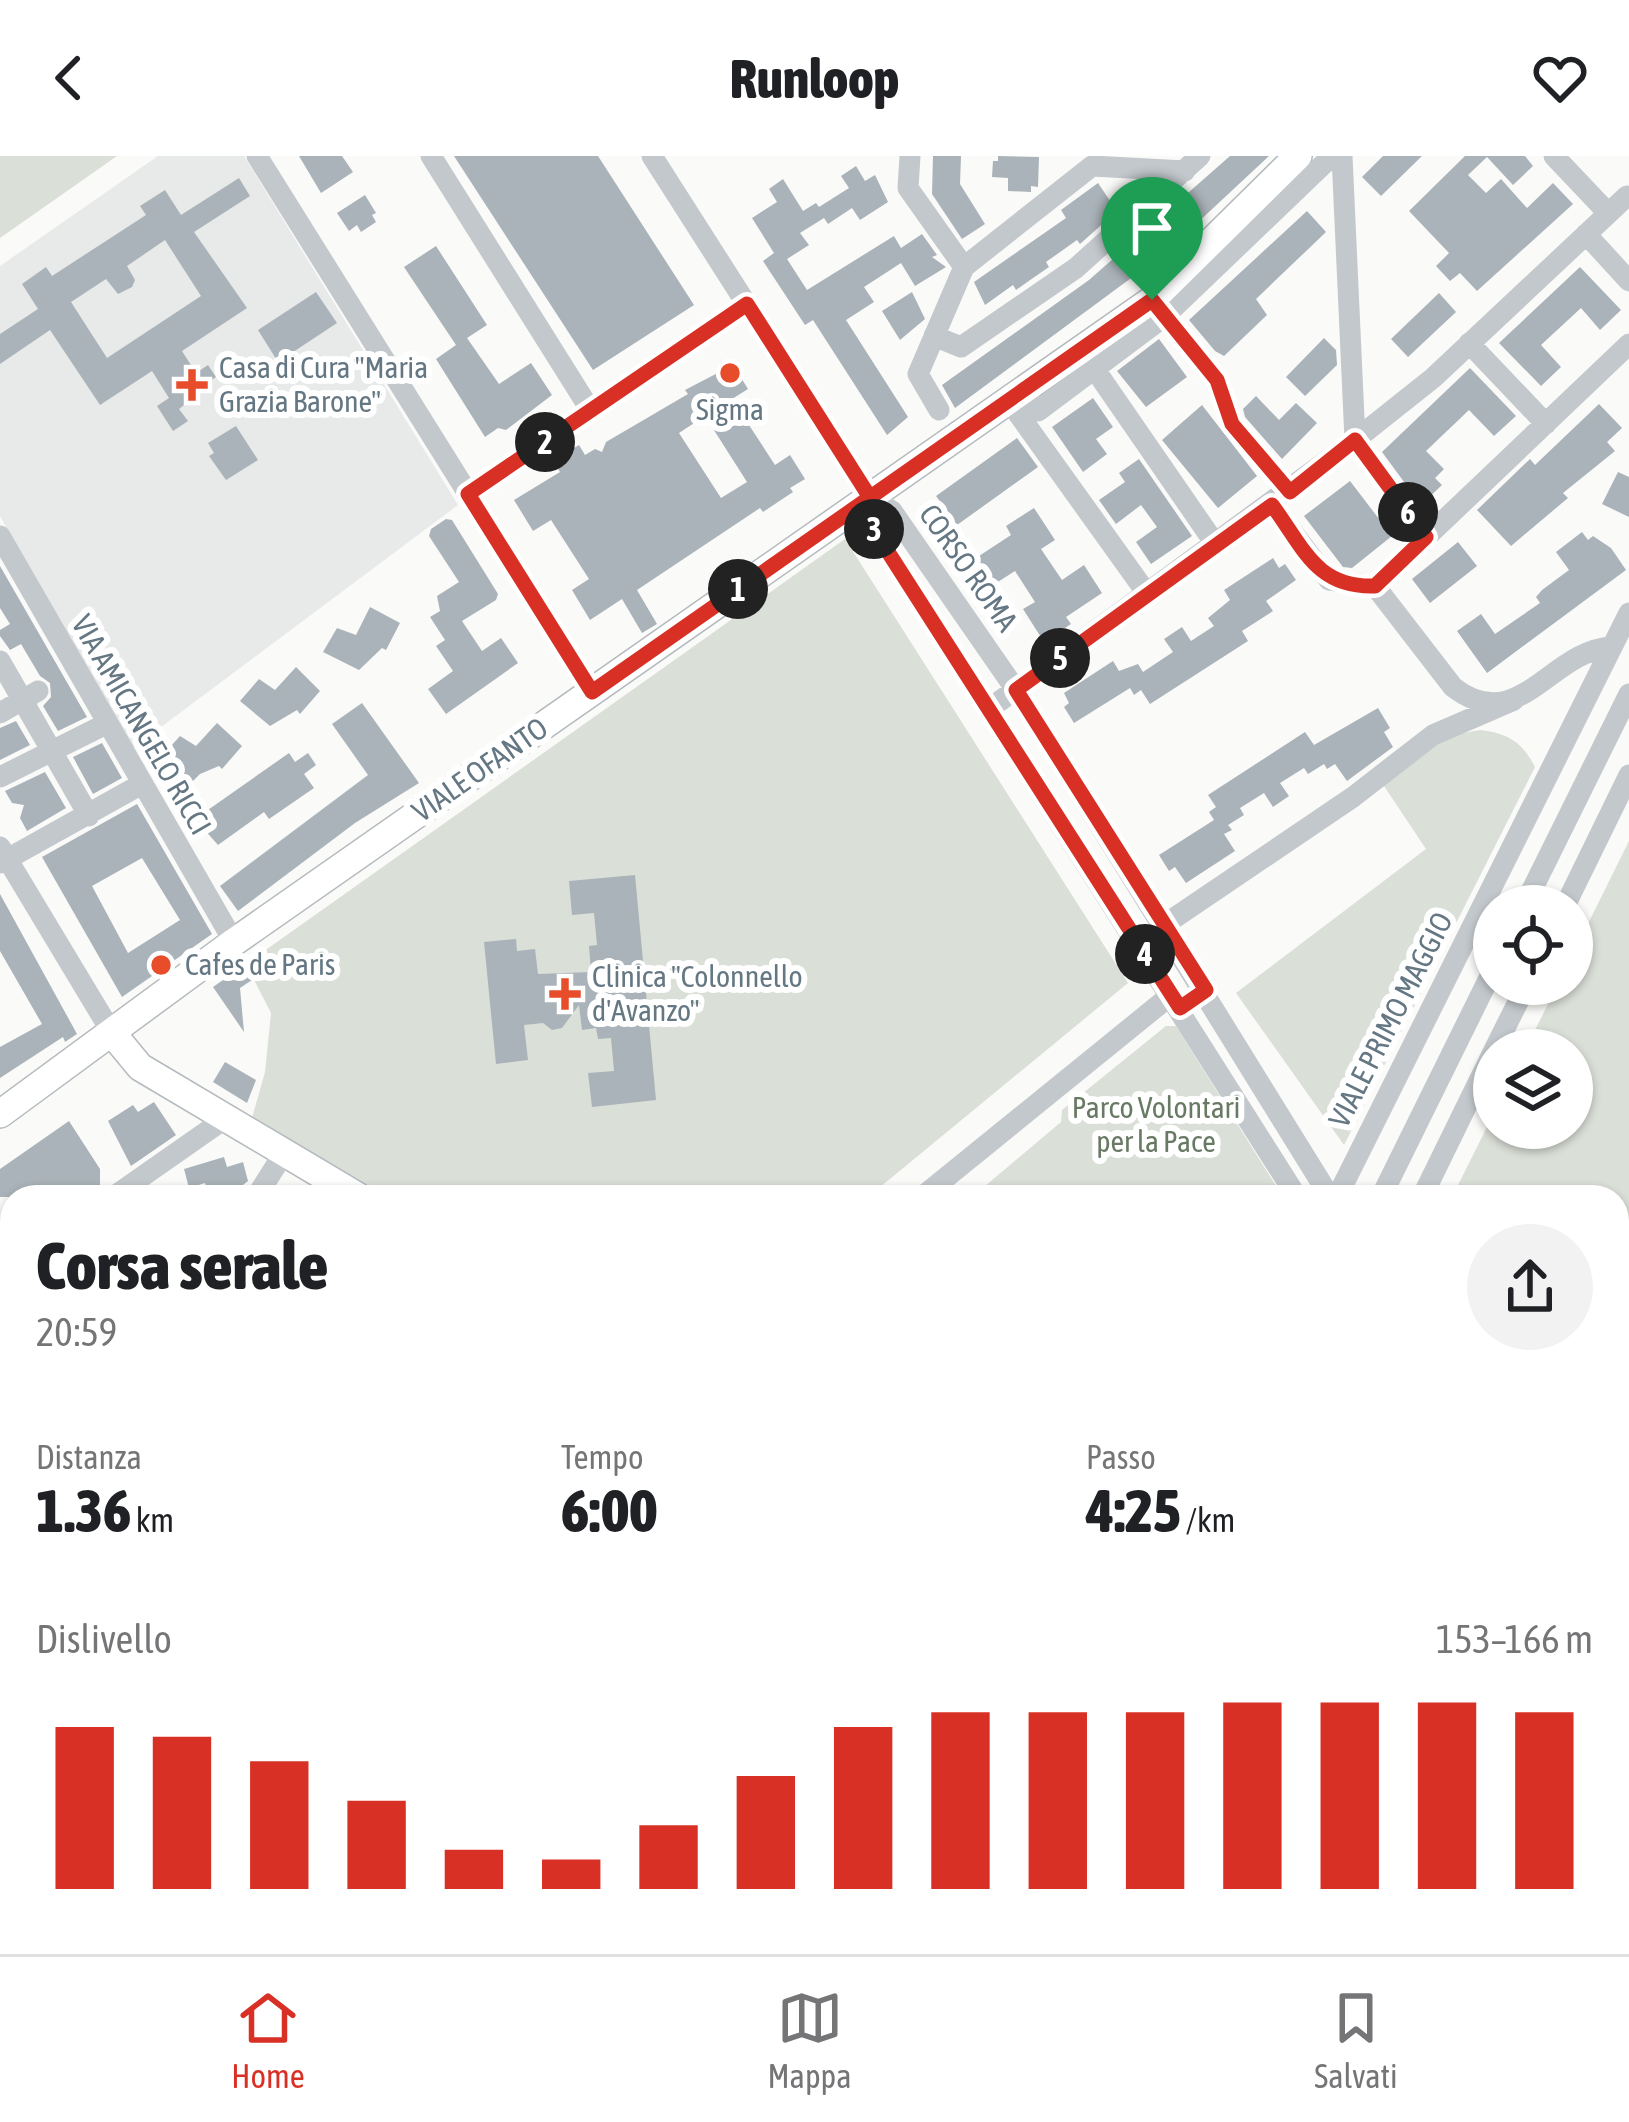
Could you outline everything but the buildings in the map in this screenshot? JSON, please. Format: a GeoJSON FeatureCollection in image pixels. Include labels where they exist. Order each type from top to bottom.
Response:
{"type":"FeatureCollection","features":[{"type":"Feature","properties":{"kind":"main road","name":"VIALE OFANTO"},"geometry":{"type":"LineString","coordinates":[[0,1114],[234,942],[869,496],[1016,396],[1088,360],[1159,308],[1298,156]]}},
{"type":"Feature","properties":{"kind":"main road"},"geometry":{"type":"LineString","coordinates":[[112,1033],[140,1067],[339,1185]]}},
{"type":"Feature","properties":{"kind":"street"},"geometry":{"type":"LineString","coordinates":[[257,156],[592,692]]}},
{"type":"Feature","properties":{"kind":"street"},"geometry":{"type":"LineString","coordinates":[[431,156],[591,411]]}},
{"type":"Feature","properties":{"kind":"street","name":"CORSO ROMA"},"geometry":{"type":"LineString","coordinates":[[652,156],[869,496],[874,530],[1290,1185]]}},
{"type":"Feature","properties":{"kind":"street"},"geometry":{"type":"LineString","coordinates":[[910,156],[908,188],[964,267]]}},
{"type":"Feature","properties":{"kind":"street","name":"VIALE OFANTO"},"geometry":{"type":"LineString","coordinates":[[1159,308],[1332,156]]}},
{"type":"Feature","properties":{"kind":"street"},"geometry":{"type":"LineString","coordinates":[[1342,156],[1355,440],[1426,537]]}},
{"type":"Feature","properties":{"kind":"street"},"geometry":{"type":"LineString","coordinates":[[1554,156],[1608,213]]}},
{"type":"Feature","properties":{"kind":"street"},"geometry":{"type":"LineString","coordinates":[[940,410],[917,374],[964,267],[1092,166],[1193,164]]}},
{"type":"Feature","properties":{"kind":"street"},"geometry":{"type":"LineString","coordinates":[[934,336],[961,347],[1076,268],[1193,164]]}},
{"type":"Feature","properties":{"kind":"street"},"geometry":{"type":"LineString","coordinates":[[989,709],[1355,440],[1469,344],[1627,196]]}},
{"type":"Feature","properties":{"kind":"street"},"geometry":{"type":"LineString","coordinates":[[1586,234],[1629,281]]}},
{"type":"Feature","properties":{"kind":"street"},"geometry":{"type":"LineString","coordinates":[[468,494],[747,304]]}},
{"type":"Feature","properties":{"kind":"street"},"geometry":{"type":"LineString","coordinates":[[1159,308],[1217,380],[1232,424],[1329,580],[1375,586],[1453,687],[1469,700],[1490,704],[1514,700]]}},
{"type":"Feature","properties":{"kind":"street"},"geometry":{"type":"LineString","coordinates":[[1469,344],[1546,424]]}},
{"type":"Feature","properties":{"kind":"street"},"geometry":{"type":"LineString","coordinates":[[1375,586],[1629,344]]}},
{"type":"Feature","properties":{"kind":"street"},"geometry":{"type":"LineString","coordinates":[[1088,360],[1216,545]]}},
{"type":"Feature","properties":{"kind":"street"},"geometry":{"type":"LineString","coordinates":[[1016,396],[1148,595]]}},
{"type":"Feature","properties":{"kind":"street","name":"CORSO ROMA"},"geometry":{"type":"LineString","coordinates":[[869,496],[892,511],[1016,690],[1326,1185]]}},
{"type":"Feature","properties":{"kind":"street","name":"VIA AMICANGELO RICCI"},"geometry":{"type":"LineString","coordinates":[[0,536],[234,942]]}},
{"type":"Feature","properties":{"kind":"street","name":"VIALE PRIMO MAGGIO"},"geometry":{"type":"LineString","coordinates":[[1339,1185],[1629,613]]}},
{"type":"Feature","properties":{"kind":"street"},"geometry":{"type":"LineString","coordinates":[[1164,925],[1353,797],[1433,735],[1514,700],[1582,655],[1612,646]]}},
{"type":"Feature","properties":{"kind":"street"},"geometry":{"type":"LineString","coordinates":[[0,661],[30,695],[52,752],[89,816]]}},
{"type":"Feature","properties":{"kind":"street"},"geometry":{"type":"LineString","coordinates":[[1534,885],[1629,694]]}},
{"type":"Feature","properties":{"kind":"street"},"geometry":{"type":"LineString","coordinates":[[0,713],[30,695]]}},
{"type":"Feature","properties":{"kind":"street"},"geometry":{"type":"LineString","coordinates":[[0,776],[106,724]]}},
{"type":"Feature","properties":{"kind":"street"},"geometry":{"type":"LineString","coordinates":[[1575,885],[1629,775]]}},
{"type":"Feature","properties":{"kind":"street"},"geometry":{"type":"LineString","coordinates":[[112,1033],[2,856],[89,816],[140,785]]}},
{"type":"Feature","properties":{"kind":"street"},"geometry":{"type":"LineString","coordinates":[[937,1185],[1170,993],[1185,958]]}},
{"type":"Feature","properties":{"kind":"street"},"geometry":{"type":"LineString","coordinates":[[1170,993],[1206,990]]}},
{"type":"Feature","properties":{"kind":"street"},"geometry":{"type":"LineString","coordinates":[[1387,1185],[1476,1005]]}},
{"type":"Feature","properties":{"kind":"street"},"geometry":{"type":"LineString","coordinates":[[1428,1185],[1473,1093]]}},
{"type":"Feature","properties":{"kind":"street"},"geometry":{"type":"LineString","coordinates":[[130,1185],[226,1118]]}},
{"type":"Feature","properties":{"kind":"street"},"geometry":{"type":"LineString","coordinates":[[264,1185],[284,1153]]}},
{"type":"Feature","properties":{"kind":"shaded area","name":"Casa di Cura \"Maria Grazia Barone\""},"geometry":{"type":"Polygon","coordinates":[[[158,156],[244,156],[458,505],[129,751],[0,516],[0,266],[158,156]]]}},
{"type":"Feature","properties":{"kind":"green space"},"geometry":{"type":"Polygon","coordinates":[[[0,156],[117,156],[0,238],[0,156]]]}},
{"type":"Feature","properties":{"kind":"green space"},"geometry":{"type":"Polygon","coordinates":[[[845,539],[1128,983],[883,1185],[369,1185],[252,1118],[265,1072],[271,1013],[246,964],[845,539]]]}},
{"type":"Feature","properties":{"kind":"green space"},"geometry":{"type":"Polygon","coordinates":[[[1480,730],[1499,734],[1525,751],[1535,767],[1344,1145],[1236,993],[1426,849],[1382,783],[1447,736],[1480,730]]]}},
{"type":"Feature","properties":{"kind":"green space"},"geometry":{"type":"Polygon","coordinates":[[[1629,841],[1629,1185],[1458,1185],[1476,1149],[1593,1149],[1593,1029],[1536,1029],[1548,1005],[1593,1005],[1593,914],[1629,841]]]}},
{"type":"Feature","properties":{"kind":"green space","name":"Parco Volontari per la Pace"},"geometry":{"type":"Polygon","coordinates":[[[1166,1026],[1176,1026],[1275,1185],[986,1185],[1061,1122],[1062,1110],[1166,1026]]]}},
{"type":"Feature","properties":{"kind":"place","name":"Sigma"},"geometry":{"type":"Point","coordinates":[730,373]}},
{"type":"Feature","properties":{"kind":"place","name":"Casa di Cura \"Maria Grazia Barone\""},"geometry":{"type":"Point","coordinates":[192,385]}},
{"type":"Feature","properties":{"kind":"place","name":"Cafes de Paris"},"geometry":{"type":"Point","coordinates":[161,965]}},
{"type":"Feature","properties":{"kind":"place","name":"Clinica \"Colonnello d'Avanzo\""},"geometry":{"type":"Point","coordinates":[565,994]}},
{"type":"Feature","properties":{"kind":"route"},"geometry":{"type":"LineString","coordinates":[[1152,300],[869,496],[592,692],[468,494],[747,304],[869,496],[874,530],[1180,1008],[1206,990],[1016,690],[1272,505],[1329,580],[1355,586],[1375,586],[1426,537],[1355,440],[1290,492],[1232,424],[1217,380],[1152,300]]}}]}
